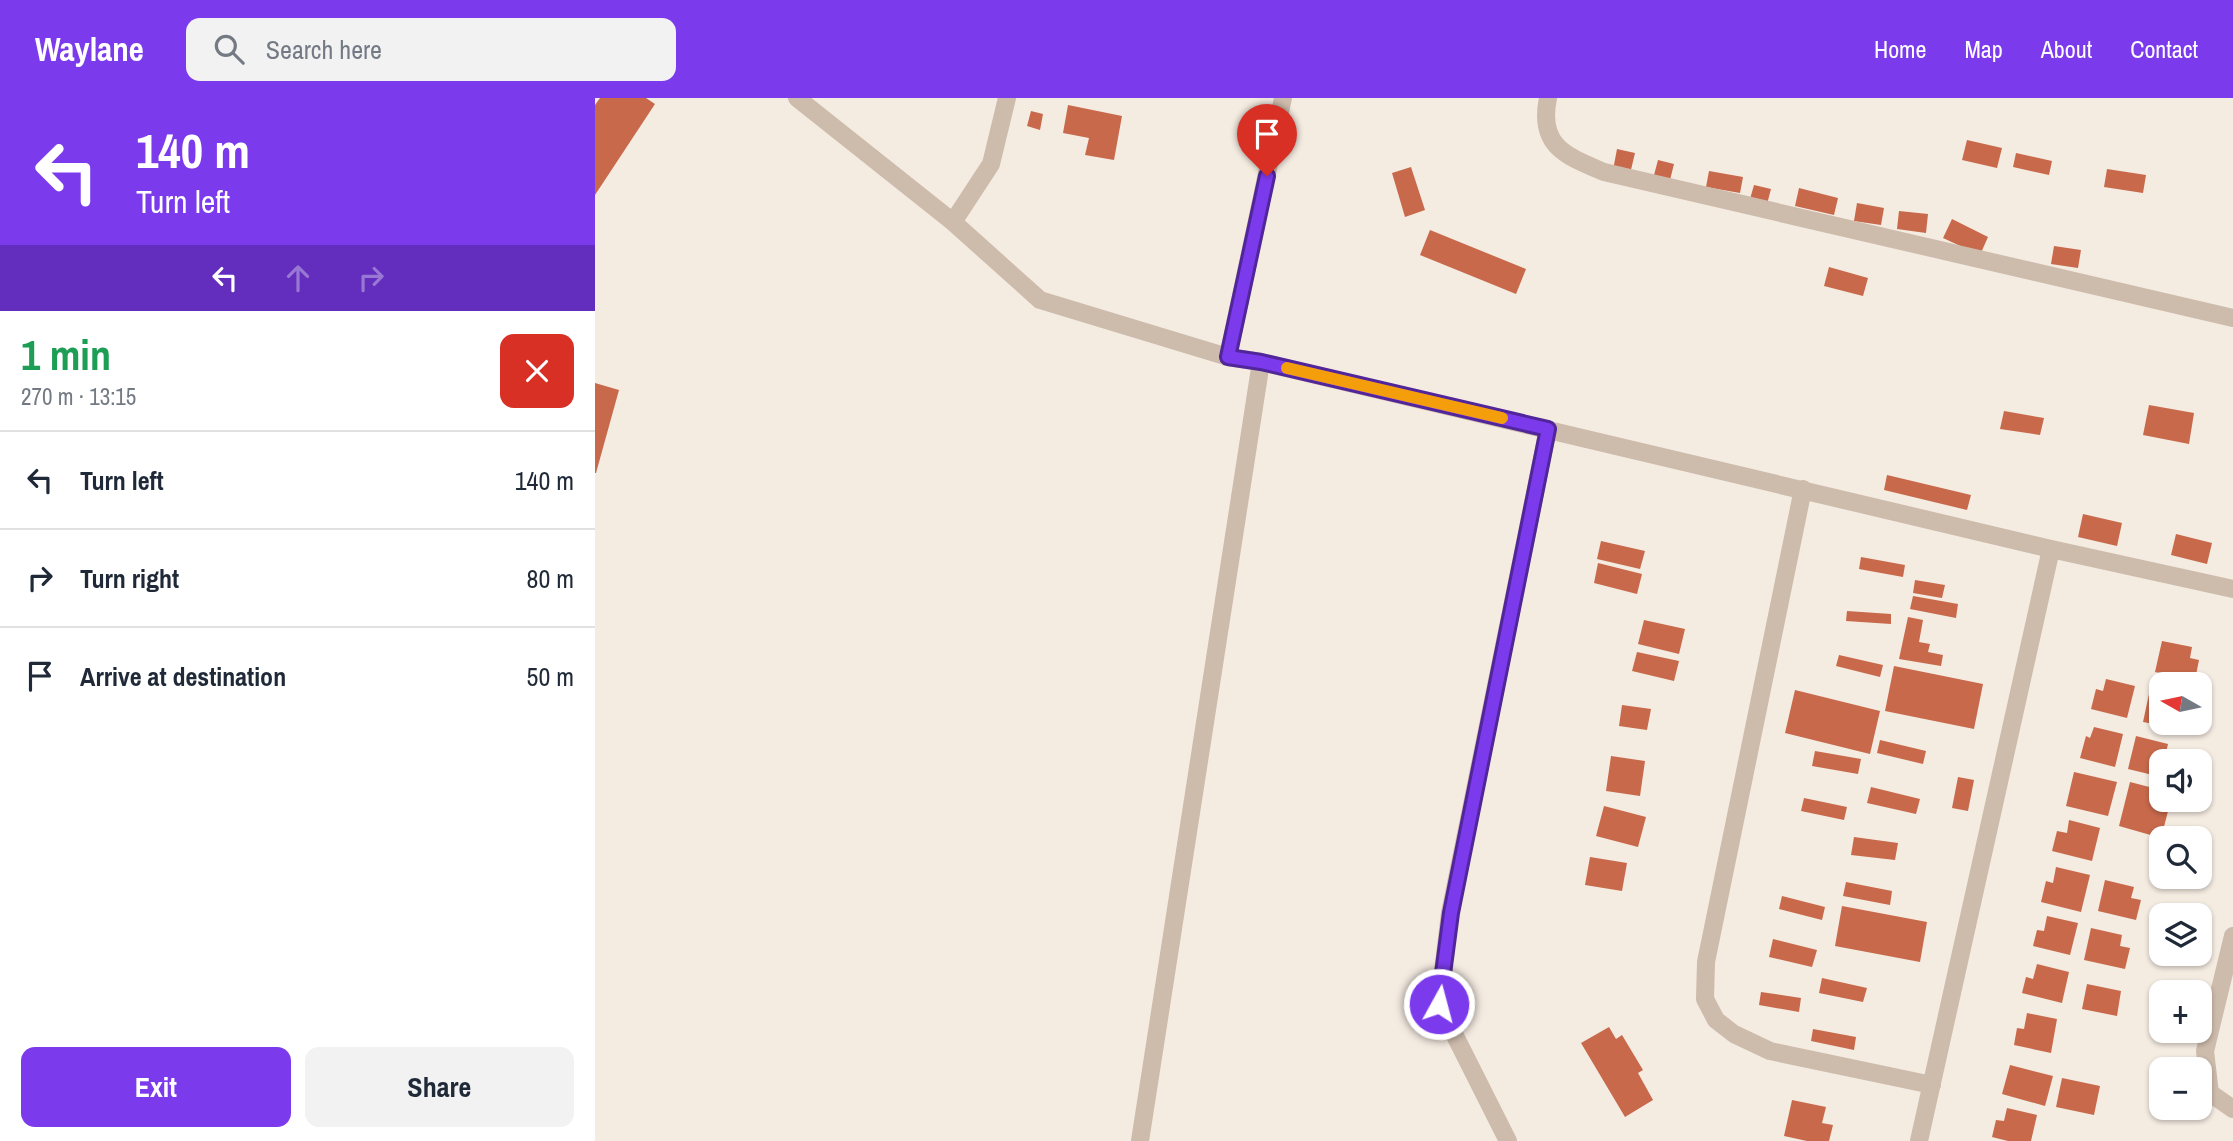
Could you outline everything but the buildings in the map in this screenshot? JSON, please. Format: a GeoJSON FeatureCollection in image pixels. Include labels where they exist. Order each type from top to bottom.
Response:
{"type":"FeatureCollection","features":[{"type":"Feature","properties":{"kind":"street"},"geometry":{"type":"LineString","coordinates":[[797,98],[953,222],[1040,300],[1228,357],[1261,362],[2051,549],[2233,589]]}},
{"type":"Feature","properties":{"kind":"street"},"geometry":{"type":"LineString","coordinates":[[953,222],[991,164],[1007,98]]}},
{"type":"Feature","properties":{"kind":"street"},"geometry":{"type":"LineString","coordinates":[[1228,357],[1283,98]]}},
{"type":"Feature","properties":{"kind":"street"},"geometry":{"type":"LineString","coordinates":[[1548,98],[1545,113],[1547,130],[1556,147],[1570,157],[1604,172],[2233,318]]}},
{"type":"Feature","properties":{"kind":"street"},"geometry":{"type":"LineString","coordinates":[[1140,1141],[1261,362]]}},
{"type":"Feature","properties":{"kind":"street"},"geometry":{"type":"LineString","coordinates":[[1508,1141],[1439,1004],[1451,913],[1548,429]]}},
{"type":"Feature","properties":{"kind":"street"},"geometry":{"type":"LineString","coordinates":[[1803,489],[1706,962],[1705,999],[1716,1020],[1734,1034],[1769,1051],[1932,1085]]}},
{"type":"Feature","properties":{"kind":"street"},"geometry":{"type":"LineString","coordinates":[[1919,1141],[2051,549]]}},
{"type":"Feature","properties":{"kind":"street"},"geometry":{"type":"LineString","coordinates":[[2233,936],[2205,1051],[2210,1093],[2233,1109]]}},
{"type":"Feature","properties":{"kind":"slow traffic"},"geometry":{"type":"LineString","coordinates":[[1287,368],[1502,418]]}},
{"type":"Feature","properties":{"kind":"route"},"geometry":{"type":"LineString","coordinates":[[1267,176],[1228,357],[1261,362],[1548,429],[1451,913],[1439,1004]]}}]}
